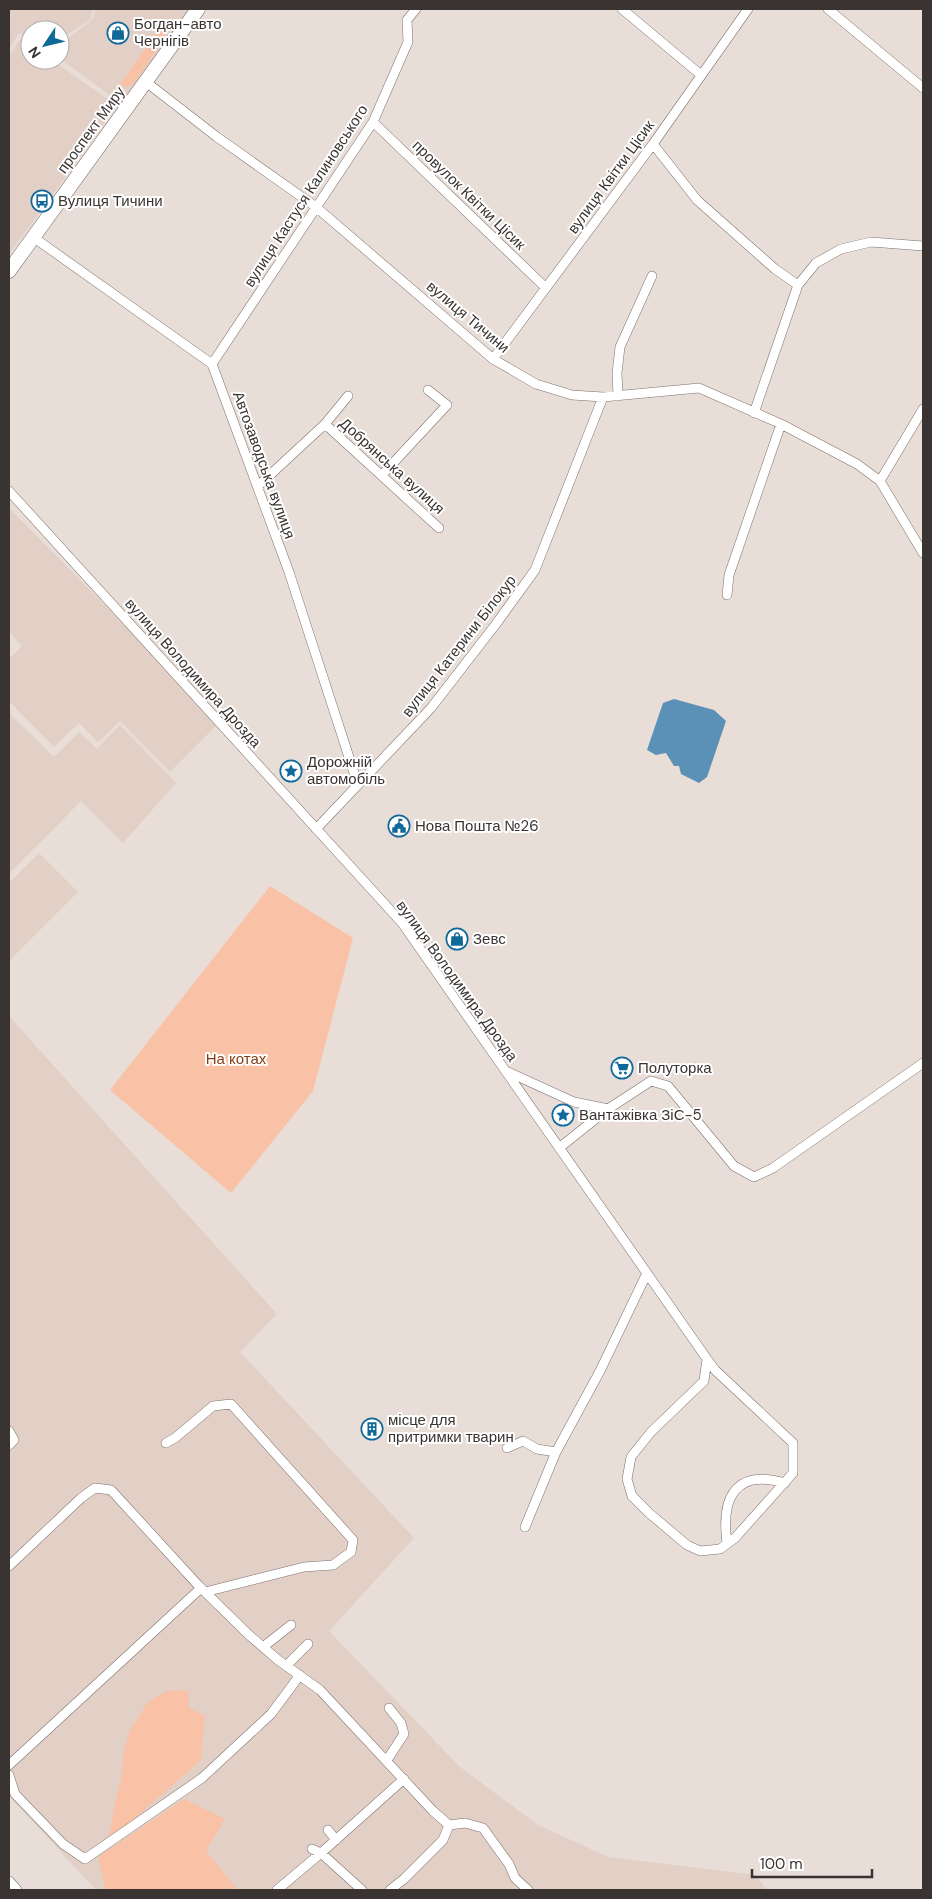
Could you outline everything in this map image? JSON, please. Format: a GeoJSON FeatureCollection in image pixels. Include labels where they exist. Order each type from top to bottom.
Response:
{"type":"FeatureCollection","features":[{"type":"Feature","properties":{"kind":"main road","name":"проспект Миру"},"geometry":{"type":"LineString","coordinates":[[9,271],[198,9]]}},
{"type":"Feature","properties":{"kind":"street","name":"вулиця Кастуся Калиновського"},"geometry":{"type":"LineString","coordinates":[[212,364],[373,122],[408,42],[406,20],[416,9]]}},
{"type":"Feature","properties":{"kind":"street"},"geometry":{"type":"LineString","coordinates":[[622,9],[700,75]]}},
{"type":"Feature","properties":{"kind":"street","name":"вулиця Квітки Цісик"},"geometry":{"type":"LineString","coordinates":[[493,359],[653,144],[748,9]]}},
{"type":"Feature","properties":{"kind":"street"},"geometry":{"type":"LineString","coordinates":[[828,9],[923,88]]}},
{"type":"Feature","properties":{"kind":"street","name":"вулиця Тичини"},"geometry":{"type":"LineString","coordinates":[[146,82],[217,137],[316,207],[493,359],[536,384],[572,394],[603,398],[699,388],[780,424],[857,464],[880,481],[923,553]]}},
{"type":"Feature","properties":{"kind":"street","name":"провулок Квітки Цісик"},"geometry":{"type":"LineString","coordinates":[[373,122],[546,288]]}},
{"type":"Feature","properties":{"kind":"street"},"geometry":{"type":"LineString","coordinates":[[653,144],[697,200],[775,269],[798,285]]}},
{"type":"Feature","properties":{"kind":"street"},"geometry":{"type":"LineString","coordinates":[[33,237],[212,364]]}},
{"type":"Feature","properties":{"kind":"street"},"geometry":{"type":"LineString","coordinates":[[754,413],[798,285],[816,263],[841,249],[871,242],[923,246]]}},
{"type":"Feature","properties":{"kind":"street"},"geometry":{"type":"LineString","coordinates":[[618,396],[617,373],[620,347],[652,276]]}},
{"type":"Feature","properties":{"kind":"street","name":"Автозаводська вулиця"},"geometry":{"type":"LineString","coordinates":[[212,364],[289,572],[358,785]]}},
{"type":"Feature","properties":{"kind":"street"},"geometry":{"type":"LineString","coordinates":[[382,475],[447,405],[428,390]]}},
{"type":"Feature","properties":{"kind":"street","name":"Добрянська вулиця"},"geometry":{"type":"LineString","coordinates":[[258,486],[325,424],[348,396]]}},
{"type":"Feature","properties":{"kind":"street","name":"вулиця Катерини Білокур"},"geometry":{"type":"LineString","coordinates":[[316,829],[431,708],[535,570],[603,398]]}},
{"type":"Feature","properties":{"kind":"street"},"geometry":{"type":"LineString","coordinates":[[880,481],[923,409]]}},
{"type":"Feature","properties":{"kind":"street","name":"Добрянська вулиця"},"geometry":{"type":"LineString","coordinates":[[325,424],[439,528]]}},
{"type":"Feature","properties":{"kind":"street"},"geometry":{"type":"LineString","coordinates":[[727,596],[728,575],[780,424]]}},
{"type":"Feature","properties":{"kind":"street","name":"вулиця Володимира Дрозда"},"geometry":{"type":"LineString","coordinates":[[9,491],[402,923],[707,1359],[724,1378],[793,1443],[793,1473],[785,1483],[735,1538],[720,1548],[700,1551],[687,1545],[649,1513],[632,1496],[627,1479],[631,1456],[651,1432],[704,1381]]}},
{"type":"Feature","properties":{"kind":"street"},"geometry":{"type":"LineString","coordinates":[[559,1148],[608,1109],[651,1081],[668,1086],[734,1166],[754,1177],[772,1168],[923,1063]]}},
{"type":"Feature","properties":{"kind":"street"},"geometry":{"type":"LineString","coordinates":[[505,1071],[574,1102],[608,1109]]}},
{"type":"Feature","properties":{"kind":"street"},"geometry":{"type":"LineString","coordinates":[[525,1526],[556,1452],[604,1363],[647,1273]]}},
{"type":"Feature","properties":{"kind":"street"},"geometry":{"type":"LineString","coordinates":[[707,1359],[704,1381],[712,1378],[724,1378]]}},
{"type":"Feature","properties":{"kind":"street"},"geometry":{"type":"LineString","coordinates":[[9,1765],[203,1590],[304,1567],[333,1565],[351,1552],[353,1540],[231,1404],[213,1406],[175,1438],[166,1443]]}},
{"type":"Feature","properties":{"kind":"street"},"geometry":{"type":"LineString","coordinates":[[9,1431],[14,1440],[9,1445]]}},
{"type":"Feature","properties":{"kind":"street"},"geometry":{"type":"LineString","coordinates":[[507,1448],[523,1441],[537,1449],[556,1452]]}},
{"type":"Feature","properties":{"kind":"street"},"geometry":{"type":"LineString","coordinates":[[727,1543],[724,1522],[728,1503],[735,1489],[746,1482],[761,1478],[785,1483]]}},
{"type":"Feature","properties":{"kind":"street"},"geometry":{"type":"LineString","coordinates":[[9,1566],[80,1498],[96,1488],[111,1490],[203,1590],[263,1647],[320,1690],[433,1811],[449,1825],[466,1824],[483,1828],[509,1864],[516,1878],[528,1890]]}},
{"type":"Feature","properties":{"kind":"street"},"geometry":{"type":"LineString","coordinates":[[263,1647],[291,1625]]}},
{"type":"Feature","properties":{"kind":"street"},"geometry":{"type":"LineString","coordinates":[[286,1666],[308,1644]]}},
{"type":"Feature","properties":{"kind":"street"},"geometry":{"type":"LineString","coordinates":[[9,1775],[15,1794],[64,1844],[84,1859],[202,1778],[271,1714],[300,1675]]}},
{"type":"Feature","properties":{"kind":"street"},"geometry":{"type":"LineString","coordinates":[[386,1760],[404,1734],[401,1723],[389,1708]]}},
{"type":"Feature","properties":{"kind":"street"},"geometry":{"type":"LineString","coordinates":[[276,1890],[336,1840],[360,1811],[404,1779]]}},
{"type":"Feature","properties":{"kind":"street"},"geometry":{"type":"LineString","coordinates":[[390,1890],[404,1879],[443,1840],[449,1825]]}},
{"type":"Feature","properties":{"kind":"street"},"geometry":{"type":"LineString","coordinates":[[328,1830],[336,1840]]}},
{"type":"Feature","properties":{"kind":"street"},"geometry":{"type":"LineString","coordinates":[[312,1849],[321,1853],[362,1890]]}},
{"type":"Feature","properties":{"kind":"street"},"geometry":{"type":"LineString","coordinates":[[9,1882],[16,1890]]}},
{"type":"Feature","properties":{"kind":"shaded area"},"geometry":{"type":"Polygon","coordinates":[[[9,9],[92,9],[91,19],[70,33],[70,20],[20,20],[20,34],[9,49],[9,9]]]}},
{"type":"Feature","properties":{"kind":"shaded area"},"geometry":{"type":"Polygon","coordinates":[[[95,9],[189,9],[121,103],[70,66],[70,37],[94,18],[95,9]]]}},
{"type":"Feature","properties":{"kind":"shaded area"},"geometry":{"type":"Polygon","coordinates":[[[20,40],[20,70],[66,70],[117,106],[9,254],[9,56],[20,40]]]}},
{"type":"Feature","properties":{"kind":"shaded area"},"geometry":{"type":"Polygon","coordinates":[[[9,508],[220,722],[170,772],[120,721],[98,742],[79,723],[54,747],[9,701],[9,659],[22,646],[9,632],[9,508]]]}},
{"type":"Feature","properties":{"kind":"shaded area"},"geometry":{"type":"Polygon","coordinates":[[[9,713],[54,757],[79,732],[97,749],[120,725],[176,783],[123,843],[81,801],[9,874],[9,713]]]}},
{"type":"Feature","properties":{"kind":"shaded area"},"geometry":{"type":"Polygon","coordinates":[[[39,853],[78,892],[9,961],[9,883],[39,853]]]}},
{"type":"Feature","properties":{"kind":"shaded area"},"geometry":{"type":"Polygon","coordinates":[[[9,1016],[277,1314],[240,1352],[414,1538],[329,1631],[460,1767],[538,1825],[608,1857],[755,1875],[767,1890],[96,1890],[9,1796],[9,1016]]]}},
{"type":"Feature","properties":{"kind":"green space"},"geometry":{"type":"Polygon","coordinates":[[[161,27],[166,36],[133,85],[125,87],[120,84],[161,27]]]}},
{"type":"Feature","properties":{"kind":"green space","name":"На котах"},"geometry":{"type":"Polygon","coordinates":[[[270,886],[353,938],[313,1091],[231,1193],[110,1090],[270,886]]]}},
{"type":"Feature","properties":{"kind":"green space"},"geometry":{"type":"Polygon","coordinates":[[[188,1690],[189,1708],[205,1716],[201,1760],[108,1842],[121,1780],[124,1750],[130,1730],[148,1702],[167,1691],[188,1690]]]}},
{"type":"Feature","properties":{"kind":"green space"},"geometry":{"type":"Polygon","coordinates":[[[184,1799],[225,1819],[206,1851],[238,1890],[106,1890],[98,1857],[184,1799]]]}},
{"type":"Feature","properties":{"kind":"water"},"geometry":{"type":"Polygon","coordinates":[[[674,699],[714,710],[726,721],[707,777],[699,783],[681,774],[679,766],[674,766],[666,753],[656,755],[647,750],[663,703],[674,699]]]}},
{"type":"Feature","properties":{"kind":"place","name":"Богдан-авто Чернігів"},"geometry":{"type":"Point","coordinates":[118,33]}},
{"type":"Feature","properties":{"kind":"place","name":"Вулиця Тичини"},"geometry":{"type":"Point","coordinates":[42,201]}},
{"type":"Feature","properties":{"kind":"place","name":"Дорожній автомобіль"},"geometry":{"type":"Point","coordinates":[291,771]}},
{"type":"Feature","properties":{"kind":"place","name":"Нова Пошта №26"},"geometry":{"type":"Point","coordinates":[399,826]}},
{"type":"Feature","properties":{"kind":"place","name":"Зевс"},"geometry":{"type":"Point","coordinates":[457,939]}},
{"type":"Feature","properties":{"kind":"place","name":"Полуторка"},"geometry":{"type":"Point","coordinates":[622,1068]}},
{"type":"Feature","properties":{"kind":"place","name":"Вантажівка ЗіС-5"},"geometry":{"type":"Point","coordinates":[563,1115]}},
{"type":"Feature","properties":{"kind":"place","name":"місце для притримки тварин"},"geometry":{"type":"Point","coordinates":[372,1429]}}]}
